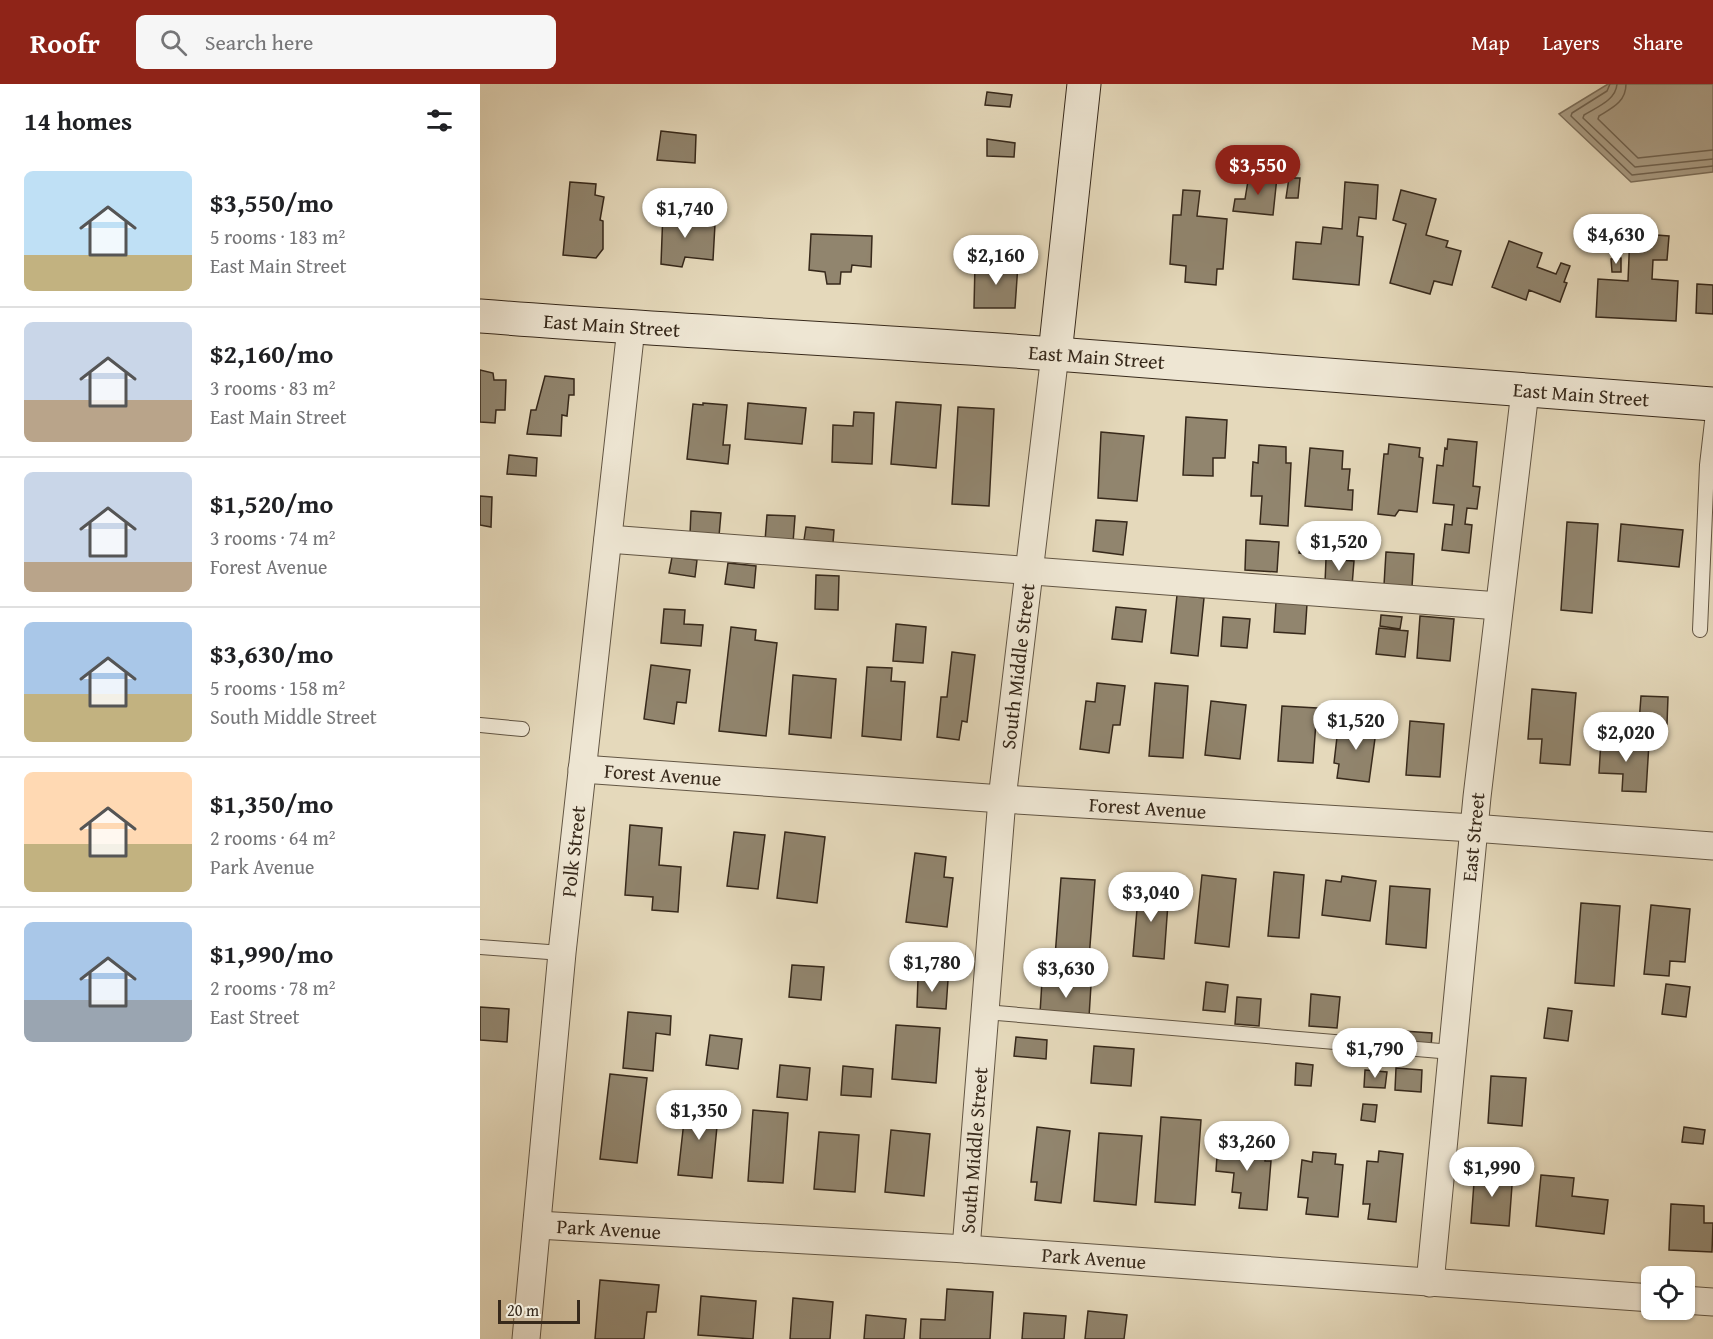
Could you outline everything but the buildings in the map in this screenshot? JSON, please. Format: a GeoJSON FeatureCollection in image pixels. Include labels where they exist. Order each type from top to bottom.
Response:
{"type":"FeatureCollection","features":[{"type":"Feature","properties":{"kind":"main road","name":"South Middle Street"},"geometry":{"type":"LineString","coordinates":[[1055,354],[1084,84]]}},
{"type":"Feature","properties":{"kind":"main road","name":"East Main Street"},"geometry":{"type":"LineString","coordinates":[[480,316],[632,328],[1055,354],[1713,404]]}},
{"type":"Feature","properties":{"kind":"street","name":"Polk Street"},"geometry":{"type":"LineString","coordinates":[[526,1339],[562,953],[632,328]]}},
{"type":"Feature","properties":{"kind":"street","name":"South Middle Street"},"geometry":{"type":"LineString","coordinates":[[966,1250],[1002,799],[1055,354]]}},
{"type":"Feature","properties":{"kind":"street","name":"East Street"},"geometry":{"type":"LineString","coordinates":[[1430,1283],[1473,828],[1525,391]]}},
{"type":"Feature","properties":{"kind":"street"},"geometry":{"type":"LineString","coordinates":[[608,538],[1499,606]]}},
{"type":"Feature","properties":{"kind":"street","name":"Forest Avenue"},"geometry":{"type":"LineString","coordinates":[[582,770],[1473,828],[1713,846]]}},
{"type":"Feature","properties":{"kind":"street","name":"Park Avenue"},"geometry":{"type":"LineString","coordinates":[[537,1225],[966,1250],[1641,1297]]}},
{"type":"Feature","properties":{"kind":"street"},"geometry":{"type":"LineString","coordinates":[[1695,1301],[1713,1302]]}},
{"type":"Feature","properties":{"kind":"lane"},"geometry":{"type":"LineString","coordinates":[[1700,630],[1707,465],[1713,413]]}},
{"type":"Feature","properties":{"kind":"lane"},"geometry":{"type":"LineString","coordinates":[[480,724],[522,729]]}},
{"type":"Feature","properties":{"kind":"lane"},"geometry":{"type":"LineString","coordinates":[[480,947],[562,953]]}},
{"type":"Feature","properties":{"kind":"lane"},"geometry":{"type":"LineString","coordinates":[[985,1012],[1452,1052]]}},
{"type":"Feature","properties":{"kind":"water"},"geometry":{"type":"Polygon","coordinates":[[[1608,84],[1713,84],[1713,172],[1631,182],[1559,114],[1608,84]]]}}]}
